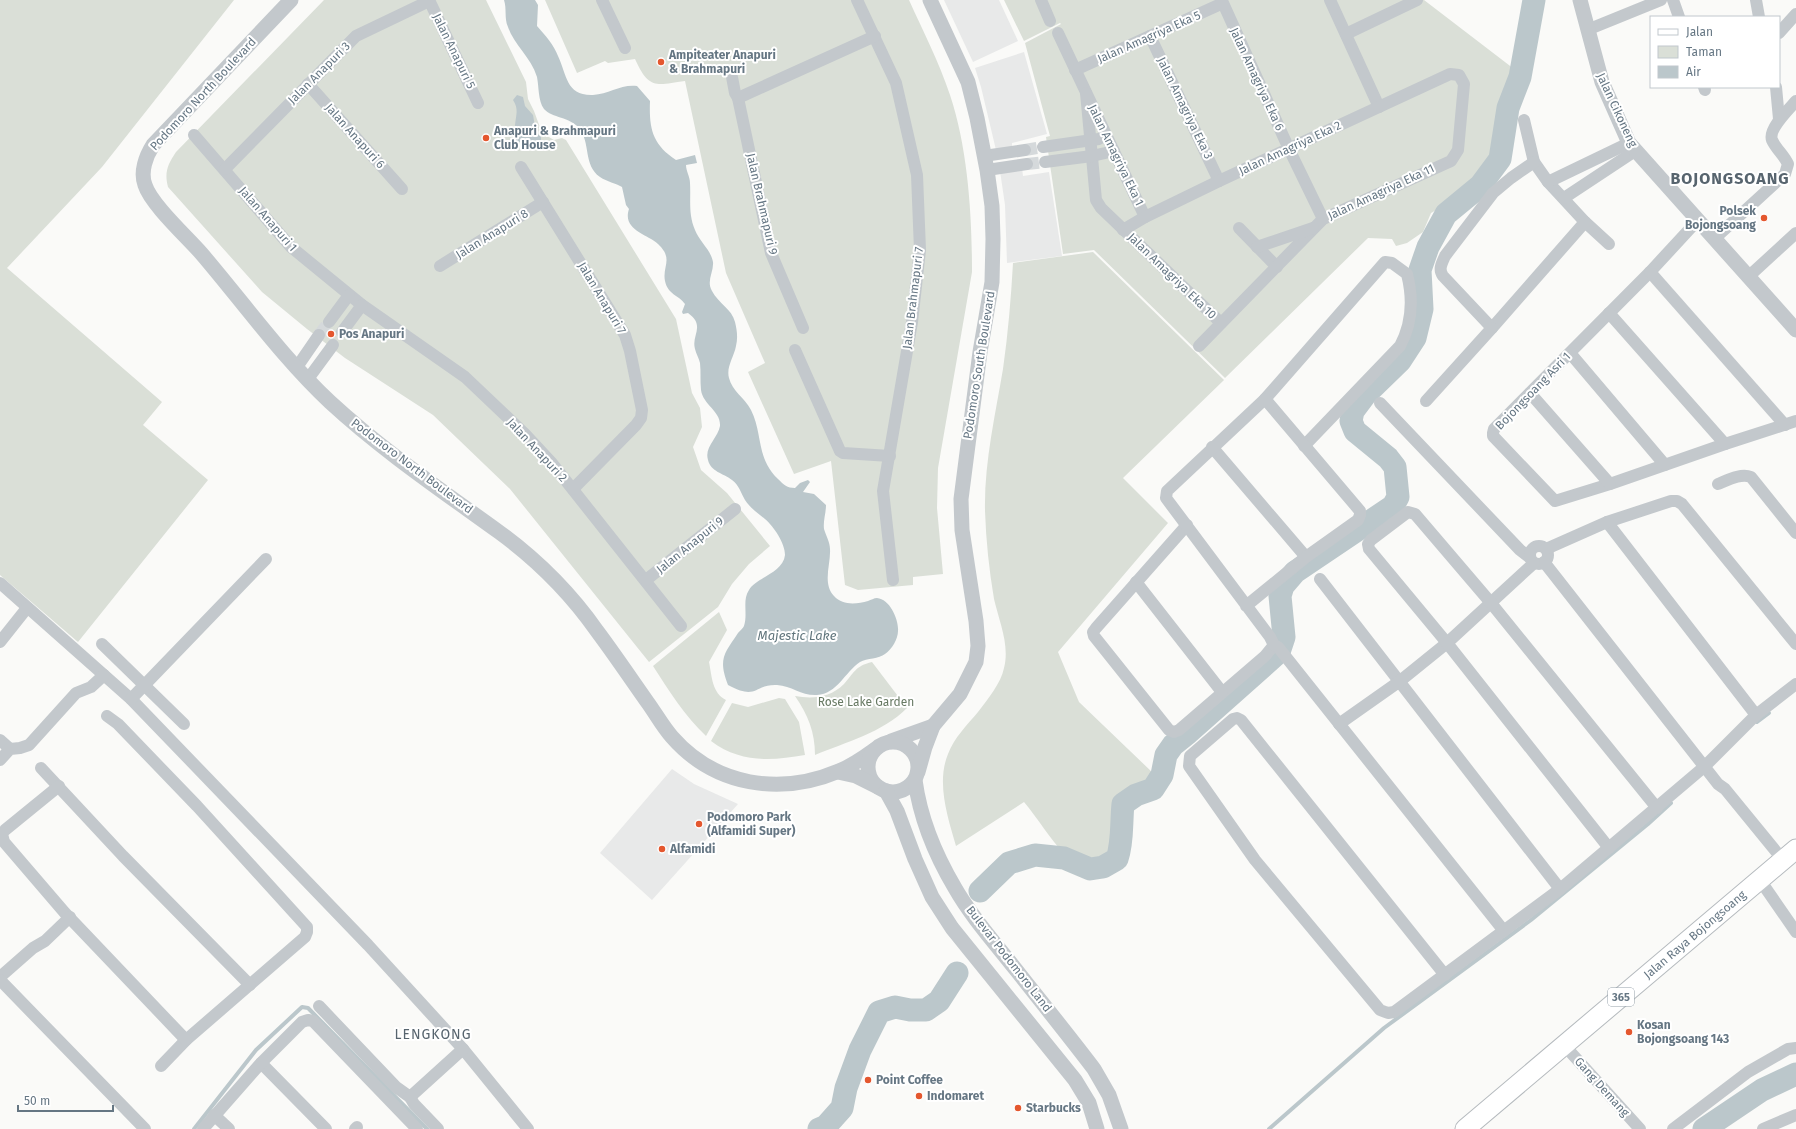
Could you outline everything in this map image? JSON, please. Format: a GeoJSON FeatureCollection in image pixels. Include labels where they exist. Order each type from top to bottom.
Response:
{"type":"FeatureCollection","features":[{"type":"Feature","properties":{"kind":"main road","name":"Jalan Raya Bojongsoang"},"geometry":{"type":"LineString","coordinates":[[1465,1129],[1785,858]]}},
{"type":"Feature","properties":{"kind":"street","name":"Podomoro North Boulevard"},"geometry":{"type":"LineString","coordinates":[[291,0],[153,145],[145,162],[144,182],[150,196],[200,252],[297,367],[329,401],[376,442],[509,539],[554,580],[596,628],[671,736],[697,759],[730,777],[748,782],[772,785],[798,783],[838,772]]}},
{"type":"Feature","properties":{"kind":"street"},"geometry":{"type":"LineString","coordinates":[[602,0],[625,48]]}},
{"type":"Feature","properties":{"kind":"street","name":"Jalan Brahmapuri 7"},"geometry":{"type":"LineString","coordinates":[[857,0],[896,83],[917,175],[920,250],[912,322],[883,491],[893,580]]}},
{"type":"Feature","properties":{"kind":"street","name":"Podomoro South Boulevard"},"geometry":{"type":"LineString","coordinates":[[917,776],[925,746],[933,726],[960,694],[976,662],[978,646],[976,621],[962,530],[961,500],[977,375],[992,282],[992,206],[985,163],[968,82],[930,0]]}},
{"type":"Feature","properties":{"kind":"street"},"geometry":{"type":"LineString","coordinates":[[1041,0],[1050,22]]}},
{"type":"Feature","properties":{"kind":"street"},"geometry":{"type":"LineString","coordinates":[[1330,0],[1379,107]]}},
{"type":"Feature","properties":{"kind":"street"},"geometry":{"type":"LineString","coordinates":[[1346,34],[1417,0]]}},
{"type":"Feature","properties":{"kind":"street","name":"Jalan Cikoneng"},"geometry":{"type":"LineString","coordinates":[[1580,0],[1602,82],[1632,147],[1796,330]]}},
{"type":"Feature","properties":{"kind":"street"},"geometry":{"type":"LineString","coordinates":[[1587,30],[1661,0]]}},
{"type":"Feature","properties":{"kind":"street"},"geometry":{"type":"LineString","coordinates":[[1673,0],[1679,16]]}},
{"type":"Feature","properties":{"kind":"street"},"geometry":{"type":"LineString","coordinates":[[1756,0],[1760,16]]}},
{"type":"Feature","properties":{"kind":"street","name":"Jalan Anapuri 3"},"geometry":{"type":"LineString","coordinates":[[225,169],[356,36],[429,1]]}},
{"type":"Feature","properties":{"kind":"street","name":"Jalan Anapuri 5"},"geometry":{"type":"LineString","coordinates":[[429,1],[478,103]]}},
{"type":"Feature","properties":{"kind":"street","name":"Jalan Amagriya Eka 5"},"geometry":{"type":"LineString","coordinates":[[1075,70],[1222,3]]}},
{"type":"Feature","properties":{"kind":"street","name":"Jalan Amagriya Eka 6"},"geometry":{"type":"LineString","coordinates":[[1222,3],[1323,219]]}},
{"type":"Feature","properties":{"kind":"street"},"geometry":{"type":"LineString","coordinates":[[1780,32],[1796,14]]}},
{"type":"Feature","properties":{"kind":"street","name":"Jalan Amagriya Eka 1"},"geometry":{"type":"LineString","coordinates":[[1058,33],[1145,217]]}},
{"type":"Feature","properties":{"kind":"street"},"geometry":{"type":"LineString","coordinates":[[738,98],[875,36]]}},
{"type":"Feature","properties":{"kind":"street","name":"Jalan Amagriya Eka 3"},"geometry":{"type":"LineString","coordinates":[[1150,36],[1220,181]]}},
{"type":"Feature","properties":{"kind":"street","name":"Jalan Amagriya Eka 2"},"geometry":{"type":"LineString","coordinates":[[1123,230],[1145,217],[1220,181],[1450,74],[1459,75],[1464,84],[1458,150],[1451,161]]}},
{"type":"Feature","properties":{"kind":"street","name":"Jalan Brahmapuri 9"},"geometry":{"type":"LineString","coordinates":[[732,77],[735,93],[738,98],[771,253],[803,328]]}},
{"type":"Feature","properties":{"kind":"street","name":"Jalan Anapuri 6"},"geometry":{"type":"LineString","coordinates":[[308,84],[402,189]]}},
{"type":"Feature","properties":{"kind":"street"},"geometry":{"type":"LineString","coordinates":[[1776,88],[1779,119]]}},
{"type":"Feature","properties":{"kind":"street","name":"Jalan Amagriya Eka 1"},"geometry":{"type":"LineString","coordinates":[[1086,93],[1096,200],[1101,208],[1123,230]]}},
{"type":"Feature","properties":{"kind":"street"},"geometry":{"type":"LineString","coordinates":[[1714,239],[1785,174],[1788,164],[1772,140],[1772,135],[1779,119],[1796,101]]}},
{"type":"Feature","properties":{"kind":"street"},"geometry":{"type":"LineString","coordinates":[[1524,120],[1534,162],[1548,182],[1585,222],[1609,244]]}},
{"type":"Feature","properties":{"kind":"street","name":"Jalan Anapuri 1"},"geometry":{"type":"LineString","coordinates":[[194,135],[291,247],[362,305]]}},
{"type":"Feature","properties":{"kind":"street"},"geometry":{"type":"LineString","coordinates":[[1043,147],[1107,137]]}},
{"type":"Feature","properties":{"kind":"street"},"geometry":{"type":"LineString","coordinates":[[1548,182],[1632,147]]}},
{"type":"Feature","properties":{"kind":"street"},"geometry":{"type":"LineString","coordinates":[[1564,198],[1632,147]]}},
{"type":"Feature","properties":{"kind":"street"},"geometry":{"type":"LineString","coordinates":[[985,163],[1026,150]]}},
{"type":"Feature","properties":{"kind":"street"},"geometry":{"type":"LineString","coordinates":[[1045,162],[1092,156],[1114,151]]}},
{"type":"Feature","properties":{"kind":"street","name":"Jalan Amagriya Eka 11"},"geometry":{"type":"LineString","coordinates":[[1199,346],[1323,219],[1451,161]]}},
{"type":"Feature","properties":{"kind":"street"},"geometry":{"type":"LineString","coordinates":[[1492,328],[1443,276],[1440,272],[1440,267],[1445,256],[1493,192],[1534,162]]}},
{"type":"Feature","properties":{"kind":"street"},"geometry":{"type":"LineString","coordinates":[[985,163],[1027,164]]}},
{"type":"Feature","properties":{"kind":"street","name":"Jalan Anapuri 7"},"geometry":{"type":"LineString","coordinates":[[521,167],[625,336],[630,351],[642,410],[641,418],[636,425],[573,489]]}},
{"type":"Feature","properties":{"kind":"street","name":"Jalan Anapuri 8"},"geometry":{"type":"LineString","coordinates":[[440,266],[543,202]]}},
{"type":"Feature","properties":{"kind":"street","name":"Bojongsoang Asri 1"},"geometry":{"type":"LineString","coordinates":[[1698,220],[1650,272],[1494,429],[1492,432],[1493,436],[1555,501],[1790,423]]}},
{"type":"Feature","properties":{"kind":"street"},"geometry":{"type":"LineString","coordinates":[[1426,402],[1585,222]]}},
{"type":"Feature","properties":{"kind":"street"},"geometry":{"type":"LineString","coordinates":[[1239,228],[1277,267]]}},
{"type":"Feature","properties":{"kind":"street","name":"Jalan Amagriya Eka 11"},"geometry":{"type":"LineString","coordinates":[[1257,247],[1314,228]]}},
{"type":"Feature","properties":{"kind":"street","name":"Jalan Amagriya Eka 10"},"geometry":{"type":"LineString","coordinates":[[1123,230],[1221,323]]}},
{"type":"Feature","properties":{"kind":"street"},"geometry":{"type":"LineString","coordinates":[[1748,277],[1796,233]]}},
{"type":"Feature","properties":{"kind":"street"},"geometry":{"type":"LineString","coordinates":[[1304,446],[1400,346],[1408,333],[1410,316],[1410,288],[1406,274],[1392,263],[1385,262],[1265,399],[1212,447],[1167,491],[1166,494],[1278,649],[1504,932]]}},
{"type":"Feature","properties":{"kind":"street"},"geometry":{"type":"LineString","coordinates":[[1650,272],[1790,423]]}},
{"type":"Feature","properties":{"kind":"street"},"geometry":{"type":"LineString","coordinates":[[329,322],[349,295]]}},
{"type":"Feature","properties":{"kind":"street"},"geometry":{"type":"LineString","coordinates":[[342,332],[362,305]]}},
{"type":"Feature","properties":{"kind":"street","name":"Jalan Anapuri 2"},"geometry":{"type":"LineString","coordinates":[[362,305],[465,377],[525,434],[573,489],[681,626]]}},
{"type":"Feature","properties":{"kind":"street"},"geometry":{"type":"LineString","coordinates":[[1609,313],[1725,444]]}},
{"type":"Feature","properties":{"kind":"street"},"geometry":{"type":"LineString","coordinates":[[297,367],[320,335]]}},
{"type":"Feature","properties":{"kind":"street"},"geometry":{"type":"LineString","coordinates":[[308,379],[333,345]]}},
{"type":"Feature","properties":{"kind":"street"},"geometry":{"type":"LineString","coordinates":[[795,350],[840,451],[843,453],[890,456]]}},
{"type":"Feature","properties":{"kind":"street"},"geometry":{"type":"LineString","coordinates":[[1570,353],[1665,465]]}},
{"type":"Feature","properties":{"kind":"street"},"geometry":{"type":"LineString","coordinates":[[1530,393],[1610,484]]}},
{"type":"Feature","properties":{"kind":"street"},"geometry":{"type":"LineString","coordinates":[[1246,606],[1306,557],[1358,520],[1360,515],[1360,511],[1265,399]]}},
{"type":"Feature","properties":{"kind":"street"},"geometry":{"type":"LineString","coordinates":[[1380,403],[1520,550],[1536,561]]}},
{"type":"Feature","properties":{"kind":"street"},"geometry":{"type":"LineString","coordinates":[[1212,447],[1306,557]]}},
{"type":"Feature","properties":{"kind":"street"},"geometry":{"type":"LineString","coordinates":[[1718,484],[1740,476],[1746,475],[1751,477],[1796,533]]}},
{"type":"Feature","properties":{"kind":"street"},"geometry":{"type":"LineString","coordinates":[[1785,858],[1720,793],[1718,784],[1704,766],[1529,553],[1534,546],[1538,545],[1546,548],[1607,522],[1671,501],[1677,501],[1682,504],[1796,644]]}},
{"type":"Feature","properties":{"kind":"street","name":"Jalan Anapuri 9"},"geometry":{"type":"LineString","coordinates":[[646,580],[735,509]]}},
{"type":"Feature","properties":{"kind":"street"},"geometry":{"type":"LineString","coordinates":[[1609,848],[1447,643],[1369,549],[1368,544],[1371,540],[1408,512],[1412,512],[1491,603],[1657,808]]}},
{"type":"Feature","properties":{"kind":"street"},"geometry":{"type":"LineString","coordinates":[[1607,522],[1756,715]]}},
{"type":"Feature","properties":{"kind":"street"},"geometry":{"type":"LineString","coordinates":[[1187,525],[1096,628],[1093,632],[1094,636],[1169,730],[1174,732],[1179,730],[1265,656],[1278,649]]}},
{"type":"Feature","properties":{"kind":"street"},"geometry":{"type":"LineString","coordinates":[[1339,724],[1400,681],[1447,643],[1536,561],[1548,558],[1546,548]]}},
{"type":"Feature","properties":{"kind":"street"},"geometry":{"type":"LineString","coordinates":[[131,699],[266,559]]}},
{"type":"Feature","properties":{"kind":"street"},"geometry":{"type":"LineString","coordinates":[[1320,579],[1560,889]]}},
{"type":"Feature","properties":{"kind":"street"},"geometry":{"type":"LineString","coordinates":[[1136,582],[1222,692]]}},
{"type":"Feature","properties":{"kind":"street"},"geometry":{"type":"LineString","coordinates":[[0,583],[131,699],[368,945],[464,1049],[528,1129]]}},
{"type":"Feature","properties":{"kind":"street"},"geometry":{"type":"LineString","coordinates":[[0,642],[27,608]]}},
{"type":"Feature","properties":{"kind":"street"},"geometry":{"type":"LineString","coordinates":[[102,644],[184,724]]}},
{"type":"Feature","properties":{"kind":"street"},"geometry":{"type":"LineString","coordinates":[[0,760],[10,749],[29,745],[76,693],[92,687],[104,675]]}},
{"type":"Feature","properties":{"kind":"street"},"geometry":{"type":"LineString","coordinates":[[1445,975],[1241,720],[1237,718],[1233,719],[1190,756],[1188,766],[1255,860],[1380,1010],[1388,1013],[1394,1012],[1445,975],[1504,932],[1560,889],[1657,808],[1704,766],[1756,715],[1796,684]]}},
{"type":"Feature","properties":{"kind":"street"},"geometry":{"type":"LineString","coordinates":[[107,716],[118,724],[197,806],[307,927],[308,932],[305,937],[186,1040],[161,1066]]}},
{"type":"Feature","properties":{"kind":"street"},"geometry":{"type":"LineString","coordinates":[[838,772],[881,745],[933,726]]}},
{"type":"Feature","properties":{"kind":"street"},"geometry":{"type":"LineString","coordinates":[[0,740],[10,749]]}},
{"type":"Feature","properties":{"kind":"street"},"geometry":{"type":"LineString","coordinates":[[838,772],[856,776],[882,789],[895,792],[903,790],[917,776],[917,760],[911,749],[897,742],[888,742]]}},
{"type":"Feature","properties":{"kind":"street"},"geometry":{"type":"LineString","coordinates":[[874,750],[868,765],[869,774],[873,781],[882,789]]}},
{"type":"Feature","properties":{"kind":"street"},"geometry":{"type":"LineString","coordinates":[[41,768],[123,856],[250,985]]}},
{"type":"Feature","properties":{"kind":"street","name":"Bulevar Podomoro Land"},"geometry":{"type":"LineString","coordinates":[[917,776],[917,794],[925,821],[937,853],[954,888],[1094,1069],[1109,1095],[1121,1129]]}},
{"type":"Feature","properties":{"kind":"street"},"geometry":{"type":"LineString","coordinates":[[58,786],[4,830],[2,834],[4,842],[68,915],[186,1040]]}},
{"type":"Feature","properties":{"kind":"street","name":"Bulevar Podomoro Land"},"geometry":{"type":"LineString","coordinates":[[882,789],[905,828],[915,859],[932,897],[952,928],[1075,1080],[1088,1103],[1097,1129]]}},
{"type":"Feature","properties":{"kind":"street"},"geometry":{"type":"LineString","coordinates":[[905,828],[908,820],[913,815],[918,815],[925,821]]}},
{"type":"Feature","properties":{"kind":"street"},"geometry":{"type":"LineString","coordinates":[[1760,880],[1796,932]]}},
{"type":"Feature","properties":{"kind":"street"},"geometry":{"type":"LineString","coordinates":[[0,977],[33,948],[46,942],[68,915]]}},
{"type":"Feature","properties":{"kind":"street"},"geometry":{"type":"LineString","coordinates":[[983,966],[1002,952]]}},
{"type":"Feature","properties":{"kind":"street"},"geometry":{"type":"LineString","coordinates":[[0,980],[145,1129]]}},
{"type":"Feature","properties":{"kind":"street"},"geometry":{"type":"LineString","coordinates":[[319,1006],[396,1087],[410,1097],[414,1104],[438,1129]]}},
{"type":"Feature","properties":{"kind":"street"},"geometry":{"type":"LineString","coordinates":[[202,1129],[261,1063],[302,1022],[308,1020],[313,1021],[417,1129]]}},
{"type":"Feature","properties":{"kind":"street","name":"Gang Demang"},"geometry":{"type":"LineString","coordinates":[[1564,1045],[1640,1129]]}},
{"type":"Feature","properties":{"kind":"street"},"geometry":{"type":"LineString","coordinates":[[1673,1129],[1748,1072],[1788,1050],[1796,1048]]}},
{"type":"Feature","properties":{"kind":"street"},"geometry":{"type":"LineString","coordinates":[[410,1097],[464,1049]]}},
{"type":"Feature","properties":{"kind":"street"},"geometry":{"type":"LineString","coordinates":[[261,1063],[326,1129]]}},
{"type":"Feature","properties":{"kind":"street"},"geometry":{"type":"LineString","coordinates":[[214,1115],[229,1129]]}},
{"type":"Feature","properties":{"kind":"street"},"geometry":{"type":"LineString","coordinates":[[1763,1129],[1796,1115]]}},
{"type":"Feature","properties":{"kind":"shaded area"},"geometry":{"type":"Polygon","coordinates":[[[944,0],[999,0],[1018,41],[973,62],[944,0]]]}},
{"type":"Feature","properties":{"kind":"shaded area"},"geometry":{"type":"Polygon","coordinates":[[[1024,52],[1047,134],[1012,143],[1012,148],[996,150],[975,68],[1024,52]]]}},
{"type":"Feature","properties":{"kind":"shaded area"},"geometry":{"type":"Polygon","coordinates":[[[1022,168],[1023,176],[1049,172],[1062,256],[1007,263],[1005,205],[1000,171],[1022,168]]]}},
{"type":"Feature","properties":{"kind":"shaded area"},"geometry":{"type":"Polygon","coordinates":[[[672,769],[694,784],[738,804],[652,900],[600,853],[672,769]]]}},
{"type":"Feature","properties":{"kind":"green space"},"geometry":{"type":"Polygon","coordinates":[[[0,0],[234,0],[102,167],[7,268],[162,402],[143,425],[208,480],[78,642],[0,575],[0,0]]]}},
{"type":"Feature","properties":{"kind":"green space"},"geometry":{"type":"Polygon","coordinates":[[[324,0],[486,0],[526,82],[528,99],[542,133],[554,140],[562,138],[566,140],[676,319],[692,393],[700,408],[702,427],[693,447],[701,470],[727,493],[770,546],[749,564],[732,584],[718,607],[649,662],[510,489],[433,415],[345,358],[262,292],[168,187],[166,177],[167,172],[171,160],[176,152],[324,0]]]}},
{"type":"Feature","properties":{"kind":"green space"},"geometry":{"type":"Polygon","coordinates":[[[545,0],[909,0],[936,59],[950,95],[961,137],[970,205],[972,272],[938,468],[937,508],[943,574],[913,577],[913,585],[858,590],[845,585],[831,461],[794,474],[748,372],[765,363],[726,273],[685,81],[660,84],[649,81],[635,59],[608,63],[605,61],[577,73],[545,0]]]}},
{"type":"Feature","properties":{"kind":"green space"},"geometry":{"type":"Polygon","coordinates":[[[1004,0],[1424,0],[1518,72],[1504,101],[1496,167],[1463,195],[1431,213],[1423,232],[1407,243],[1396,246],[1392,239],[1368,238],[1225,378],[1094,250],[1063,254],[1046,137],[1050,136],[1025,43],[1061,24],[1060,23],[1024,41],[1004,0]]]}},
{"type":"Feature","properties":{"kind":"green space"},"geometry":{"type":"Polygon","coordinates":[[[1093,252],[1224,380],[1123,478],[1168,523],[1058,652],[1079,702],[1153,773],[1160,770],[1152,783],[1129,793],[1121,799],[1118,804],[1115,811],[1117,838],[1116,845],[1114,853],[1109,861],[1086,863],[1075,860],[1065,854],[1024,802],[956,846],[944,800],[943,777],[948,754],[951,748],[961,732],[994,691],[1004,668],[1006,651],[1005,642],[994,599],[989,566],[985,522],[985,493],[991,440],[1003,369],[1013,263],[1093,252]]]}},
{"type":"Feature","properties":{"kind":"green space"},"geometry":{"type":"Polygon","coordinates":[[[719,612],[727,630],[709,662],[715,689],[721,697],[726,700],[706,736],[671,694],[653,666],[719,612]]]}},
{"type":"Feature","properties":{"kind":"green space","name":"Rose Lake Garden"},"geometry":{"type":"Polygon","coordinates":[[[872,662],[907,708],[897,717],[875,730],[815,755],[814,739],[810,724],[804,710],[795,696],[814,697],[827,695],[839,689],[858,668],[872,662]]]}},
{"type":"Feature","properties":{"kind":"green space"},"geometry":{"type":"Polygon","coordinates":[[[779,698],[785,699],[799,722],[805,755],[768,759],[745,757],[722,748],[711,741],[732,703],[748,707],[779,698]]]}},
{"type":"Feature","properties":{"kind":"water","name":"Majestic Lake"},"geometry":{"type":"Polygon","coordinates":[[[504,0],[535,0],[538,5],[537,26],[554,48],[572,88],[577,92],[593,95],[626,86],[637,86],[650,101],[651,127],[662,148],[676,160],[695,155],[697,163],[686,165],[690,181],[691,218],[697,234],[712,258],[713,266],[710,287],[731,313],[735,322],[737,343],[728,374],[731,383],[751,410],[755,419],[763,454],[771,471],[782,483],[790,487],[795,488],[800,483],[808,480],[810,482],[803,492],[814,494],[826,505],[824,529],[829,541],[830,549],[828,585],[830,591],[838,599],[846,603],[864,602],[876,598],[882,599],[890,606],[897,621],[897,637],[888,652],[880,657],[860,662],[835,687],[824,694],[812,695],[777,685],[769,685],[755,691],[745,692],[728,685],[723,669],[724,657],[729,646],[744,626],[747,594],[753,586],[780,566],[785,555],[785,550],[772,526],[747,503],[734,482],[715,470],[708,460],[708,451],[719,430],[720,421],[718,416],[702,395],[700,363],[694,344],[697,331],[696,322],[688,313],[683,314],[682,312],[685,304],[666,286],[664,276],[666,258],[663,249],[653,240],[632,227],[629,222],[629,209],[626,205],[622,187],[603,179],[595,172],[589,160],[583,134],[579,128],[571,122],[547,112],[542,106],[537,77],[531,63],[514,40],[508,27],[504,0]]]}},
{"type":"Feature","properties":{"kind":"water"},"geometry":{"type":"Polygon","coordinates":[[[517,95],[523,97],[525,106],[533,115],[536,132],[541,137],[541,144],[531,149],[525,147],[524,142],[515,142],[517,109],[513,100],[517,95]]]}},
{"type":"Feature","properties":{"kind":"waterway"},"geometry":{"type":"LineString","coordinates":[[980,891],[1009,863],[1035,855],[1064,858],[1090,869],[1103,867],[1117,859],[1121,839],[1123,804],[1136,795],[1153,789],[1162,775],[1166,755],[1173,745],[1279,652],[1284,637],[1280,596],[1283,586],[1295,572],[1393,506],[1398,497],[1395,467],[1388,458],[1355,431],[1351,421],[1353,411],[1365,395],[1400,361],[1415,338],[1422,309],[1420,270],[1428,247],[1446,214],[1480,186],[1500,159],[1508,108],[1520,77],[1534,0]]}},
{"type":"Feature","properties":{"kind":"waterway"},"geometry":{"type":"LineString","coordinates":[[1757,722],[1769,713]]}},
{"type":"Feature","properties":{"kind":"waterway"},"geometry":{"type":"LineString","coordinates":[[1269,1129],[1384,1028],[1531,920],[1648,824],[1671,803]]}},
{"type":"Feature","properties":{"kind":"waterway"},"geometry":{"type":"LineString","coordinates":[[819,1129],[826,1126],[842,1108],[846,1088],[860,1050],[879,1012],[895,1007],[910,1010],[926,1010],[939,1001],[957,973]]}},
{"type":"Feature","properties":{"kind":"waterway"},"geometry":{"type":"LineString","coordinates":[[194,1129],[256,1050],[302,1007],[308,1008],[427,1129]]}},
{"type":"Feature","properties":{"kind":"waterway"},"geometry":{"type":"LineString","coordinates":[[1704,1129],[1762,1090],[1796,1074]]}},
{"type":"Feature","properties":{"kind":"tunnel"},"geometry":{"type":"LineString","coordinates":[[1025,150],[1043,147]]}},
{"type":"Feature","properties":{"kind":"tunnel"},"geometry":{"type":"LineString","coordinates":[[1027,164],[1045,162]]}},
{"type":"Feature","properties":{"kind":"tunnel"},"geometry":{"type":"LineString","coordinates":[[319,335],[329,322]]}},
{"type":"Feature","properties":{"kind":"place","name":"Ampiteater Anapuri & Brahmapuri"},"geometry":{"type":"Point","coordinates":[661,62]}},
{"type":"Feature","properties":{"kind":"place","name":"Anapuri & Brahmapuri Club House"},"geometry":{"type":"Point","coordinates":[486,138]}},
{"type":"Feature","properties":{"kind":"place","name":"Polsek Bojongsoang"},"geometry":{"type":"Point","coordinates":[1764,218]}},
{"type":"Feature","properties":{"kind":"place","name":"Pos Anapuri"},"geometry":{"type":"Point","coordinates":[331,334]}},
{"type":"Feature","properties":{"kind":"place","name":"Podomoro Park (Alfamidi Super)"},"geometry":{"type":"Point","coordinates":[699,824]}},
{"type":"Feature","properties":{"kind":"place","name":"Alfamidi"},"geometry":{"type":"Point","coordinates":[662,849]}},
{"type":"Feature","properties":{"kind":"place","name":"Kosan Bojongsoang 143"},"geometry":{"type":"Point","coordinates":[1629,1032]}},
{"type":"Feature","properties":{"kind":"place","name":"Point Coffee"},"geometry":{"type":"Point","coordinates":[868,1080]}},
{"type":"Feature","properties":{"kind":"place","name":"Indomaret"},"geometry":{"type":"Point","coordinates":[919,1096]}},
{"type":"Feature","properties":{"kind":"place","name":"Starbucks"},"geometry":{"type":"Point","coordinates":[1018,1108]}},
{"type":"Feature","properties":{"kind":"district","name":"BOJONGSOANG"},"geometry":{"type":"Point","coordinates":[1730,178]}},
{"type":"Feature","properties":{"kind":"district","name":"LENGKONG"},"geometry":{"type":"Point","coordinates":[433,1034]}}]}
